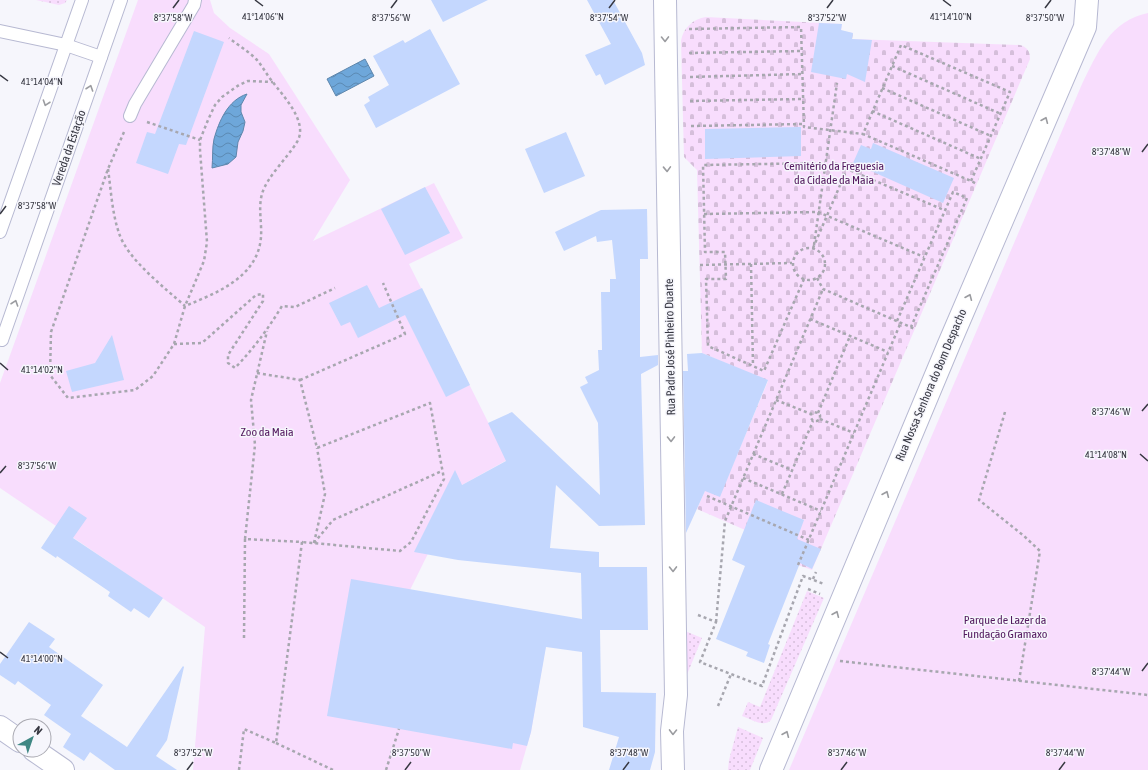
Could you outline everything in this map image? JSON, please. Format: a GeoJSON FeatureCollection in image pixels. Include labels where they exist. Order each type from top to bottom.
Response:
{"type":"FeatureCollection","features":[{"type":"Feature","properties":{"kind":"main road","name":"Rua Padre José Pinheiro Duarte"},"geometry":{"type":"LineString","coordinates":[[665,0],[676,695],[672,731],[673,770]]}},
{"type":"Feature","properties":{"kind":"main road","name":"Rua Nossa Senhora do Bom Despacho"},"geometry":{"type":"LineString","coordinates":[[771,770],[948,344],[1085,27],[1087,0]]}},
{"type":"Feature","properties":{"kind":"main road"},"geometry":{"type":"LineString","coordinates":[[0,727],[12,735]]}},
{"type":"Feature","properties":{"kind":"main road"},"geometry":{"type":"LineString","coordinates":[[46,758],[63,770]]}},
{"type":"Feature","properties":{"kind":"lane"},"geometry":{"type":"LineString","coordinates":[[0,232],[82,0]]}},
{"type":"Feature","properties":{"kind":"lane","name":"Vereda da Estação"},"geometry":{"type":"LineString","coordinates":[[0,339],[2,340],[121,0]]}},
{"type":"Feature","properties":{"kind":"lane"},"geometry":{"type":"LineString","coordinates":[[130,116],[135,104],[194,5],[195,0]]}},
{"type":"Feature","properties":{"kind":"lane"},"geometry":{"type":"LineString","coordinates":[[0,31],[66,45],[102,57]]}},
{"type":"Feature","properties":{"kind":"path"},"geometry":{"type":"LineString","coordinates":[[688,29],[801,27],[804,127],[863,134],[977,184]]}},
{"type":"Feature","properties":{"kind":"path"},"geometry":{"type":"LineString","coordinates":[[185,306],[228,286],[247,270],[258,252],[261,237],[260,207],[262,194],[274,173],[298,140],[300,131],[298,120],[288,100],[256,59],[230,38]]}},
{"type":"Feature","properties":{"kind":"path"},"geometry":{"type":"LineString","coordinates":[[863,134],[901,45],[1010,92],[971,181]]}},
{"type":"Feature","properties":{"kind":"path"},"geometry":{"type":"LineString","coordinates":[[689,61],[689,53],[802,50]]}},
{"type":"Feature","properties":{"kind":"path"},"geometry":{"type":"LineString","coordinates":[[892,66],[1000,114]]}},
{"type":"Feature","properties":{"kind":"path"},"geometry":{"type":"LineString","coordinates":[[690,83],[690,77],[803,74]]}},
{"type":"Feature","properties":{"kind":"path"},"geometry":{"type":"LineString","coordinates":[[200,140],[130,116],[108,169],[50,332],[50,375],[68,398],[135,390],[153,376],[174,344],[185,306],[204,261],[208,242],[200,140],[216,105],[222,97],[239,85],[248,81],[273,82]]}},
{"type":"Feature","properties":{"kind":"path"},"geometry":{"type":"LineString","coordinates":[[813,248],[837,83]]}},
{"type":"Feature","properties":{"kind":"path"},"geometry":{"type":"LineString","coordinates":[[882,88],[991,136]]}},
{"type":"Feature","properties":{"kind":"path"},"geometry":{"type":"LineString","coordinates":[[690,95],[691,108]]}},
{"type":"Feature","properties":{"kind":"path"},"geometry":{"type":"LineString","coordinates":[[690,101],[803,99]]}},
{"type":"Feature","properties":{"kind":"path"},"geometry":{"type":"LineString","coordinates":[[872,111],[981,158]]}},
{"type":"Feature","properties":{"kind":"path"},"geometry":{"type":"LineString","coordinates":[[691,120],[691,126],[804,124]]}},
{"type":"Feature","properties":{"kind":"path"},"geometry":{"type":"LineString","coordinates":[[804,280],[764,371],[708,346],[706,279],[726,279],[726,265],[725,252],[705,252],[703,165],[825,163]]}},
{"type":"Feature","properties":{"kind":"path"},"geometry":{"type":"LineString","coordinates":[[108,169],[115,219],[119,235],[129,253],[185,306]]}},
{"type":"Feature","properties":{"kind":"path"},"geometry":{"type":"LineString","coordinates":[[813,248],[847,169],[944,210]]}},
{"type":"Feature","properties":{"kind":"path"},"geometry":{"type":"LineString","coordinates":[[897,321],[952,192],[967,198],[911,327]]}},
{"type":"Feature","properties":{"kind":"path"},"geometry":{"type":"LineString","coordinates":[[704,214],[818,212],[924,257]]}},
{"type":"Feature","properties":{"kind":"path"},"geometry":{"type":"LineString","coordinates":[[813,248],[822,254],[825,261],[823,272],[818,278],[804,280],[795,273],[792,264],[794,256],[799,250],[813,248]]}},
{"type":"Feature","properties":{"kind":"path"},"geometry":{"type":"LineString","coordinates":[[751,264],[753,366]]}},
{"type":"Feature","properties":{"kind":"path"},"geometry":{"type":"LineString","coordinates":[[700,265],[792,264]]}},
{"type":"Feature","properties":{"kind":"path"},"geometry":{"type":"LineString","coordinates":[[818,278],[823,289],[915,329]]}},
{"type":"Feature","properties":{"kind":"path"},"geometry":{"type":"LineString","coordinates":[[257,373],[300,380],[405,334],[384,283]]}},
{"type":"Feature","properties":{"kind":"path"},"geometry":{"type":"LineString","coordinates":[[174,344],[202,343],[256,295],[263,294],[264,301],[228,355],[228,363],[235,368],[249,354],[267,331],[282,306],[295,308],[336,288]]}},
{"type":"Feature","properties":{"kind":"path"},"geometry":{"type":"LineString","coordinates":[[823,289],[725,521],[716,622],[700,662],[762,686],[803,576],[825,584]]}},
{"type":"Feature","properties":{"kind":"path"},"geometry":{"type":"LineString","coordinates":[[810,319],[888,352]]}},
{"type":"Feature","properties":{"kind":"path"},"geometry":{"type":"LineString","coordinates":[[798,565],[901,322]]}},
{"type":"Feature","properties":{"kind":"path"},"geometry":{"type":"LineString","coordinates":[[244,638],[246,538],[255,446],[251,400],[267,331]]}},
{"type":"Feature","properties":{"kind":"path"},"geometry":{"type":"LineString","coordinates":[[820,419],[818,412],[850,336]]}},
{"type":"Feature","properties":{"kind":"path"},"geometry":{"type":"LineString","coordinates":[[300,380],[317,448],[325,494],[314,543]]}},
{"type":"Feature","properties":{"kind":"path"},"geometry":{"type":"LineString","coordinates":[[776,400],[811,414],[818,412]]}},
{"type":"Feature","properties":{"kind":"path"},"geometry":{"type":"LineString","coordinates":[[246,538],[400,551],[411,542],[444,479],[430,403],[317,448]]}},
{"type":"Feature","properties":{"kind":"path"},"geometry":{"type":"LineString","coordinates":[[1005,412],[979,500],[1024,536],[1040,552],[1019,681]]}},
{"type":"Feature","properties":{"kind":"path"},"geometry":{"type":"LineString","coordinates":[[782,494],[813,421],[811,414]]}},
{"type":"Feature","properties":{"kind":"path"},"geometry":{"type":"LineString","coordinates":[[813,421],[820,419],[854,433]]}},
{"type":"Feature","properties":{"kind":"path"},"geometry":{"type":"LineString","coordinates":[[753,454],[792,470]]}},
{"type":"Feature","properties":{"kind":"path"},"geometry":{"type":"LineString","coordinates":[[314,543],[333,520],[442,471]]}},
{"type":"Feature","properties":{"kind":"path"},"geometry":{"type":"LineString","coordinates":[[743,478],[821,511]]}},
{"type":"Feature","properties":{"kind":"path"},"geometry":{"type":"LineString","coordinates":[[707,496],[809,540]]}},
{"type":"Feature","properties":{"kind":"path"},"geometry":{"type":"LineString","coordinates":[[276,743],[302,542]]}},
{"type":"Feature","properties":{"kind":"path"},"geometry":{"type":"LineString","coordinates":[[813,579],[816,572]]}},
{"type":"Feature","properties":{"kind":"path"},"geometry":{"type":"LineString","coordinates":[[808,589],[821,594]]}},
{"type":"Feature","properties":{"kind":"path"},"geometry":{"type":"LineString","coordinates":[[703,617],[716,622]]}},
{"type":"Feature","properties":{"kind":"path"},"geometry":{"type":"LineString","coordinates":[[836,661],[1148,695]]}},
{"type":"Feature","properties":{"kind":"path"},"geometry":{"type":"LineString","coordinates":[[718,706],[730,674]]}},
{"type":"Feature","properties":{"kind":"path"},"geometry":{"type":"LineString","coordinates":[[239,770],[244,729],[334,770]]}},
{"type":"Feature","properties":{"kind":"path"},"geometry":{"type":"LineString","coordinates":[[386,770],[399,729]]}},
{"type":"Feature","properties":{"kind":"green space"},"geometry":{"type":"Polygon","coordinates":[[[36,0],[67,0],[65,3],[59,5],[36,0]]]}},
{"type":"Feature","properties":{"kind":"green space","name":"Zoo da Maia"},"geometry":{"type":"Polygon","coordinates":[[[138,0],[210,0],[214,13],[230,28],[269,54],[350,180],[313,241],[434,183],[463,238],[409,264],[507,460],[462,485],[410,590],[551,615],[531,732],[520,770],[193,770],[205,627],[0,488],[0,383],[138,0]]]}},
{"type":"Feature","properties":{"kind":"green space","name":"Parque de Lazer da Fundação Gramaxo"},"geometry":{"type":"Polygon","coordinates":[[[1148,13],[1148,770],[789,770],[1082,84],[1100,50],[1115,31],[1124,23],[1135,17],[1148,13]]]}},
{"type":"Feature","properties":{"kind":"green space","name":"Cemitério da Freguesia da Cidade da Maia"},"geometry":{"type":"Polygon","coordinates":[[[706,17],[842,24],[841,31],[853,33],[852,39],[1020,45],[1025,47],[1029,52],[1030,59],[812,570],[798,565],[798,553],[697,509],[712,475],[726,481],[768,381],[702,353],[697,170],[684,157],[681,41],[686,28],[689,25],[701,18],[706,17]]]}},
{"type":"Feature","properties":{"kind":"green space"},"geometry":{"type":"Polygon","coordinates":[[[807,591],[824,598],[771,720],[761,723],[742,716],[748,702],[760,707],[807,591]]]}},
{"type":"Feature","properties":{"kind":"green space"},"geometry":{"type":"Polygon","coordinates":[[[685,631],[702,638],[686,677],[685,631]]]}},
{"type":"Feature","properties":{"kind":"green space"},"geometry":{"type":"Polygon","coordinates":[[[738,727],[763,738],[750,770],[728,770],[729,760],[738,727]]]}},
{"type":"Feature","properties":{"kind":"water"},"geometry":{"type":"Polygon","coordinates":[[[365,59],[374,76],[336,96],[327,79],[365,59]]]}},
{"type":"Feature","properties":{"kind":"water"},"geometry":{"type":"Polygon","coordinates":[[[247,94],[241,105],[241,112],[245,122],[238,142],[236,157],[228,164],[212,168],[214,139],[222,118],[225,112],[235,101],[247,94]]]}},
{"type":"Feature","properties":{"kind":"building"},"geometry":{"type":"Polygon","coordinates":[[[431,0],[488,0],[443,22],[431,0]]]}},
{"type":"Feature","properties":{"kind":"building"},"geometry":{"type":"Polygon","coordinates":[[[587,0],[613,0],[642,53],[645,65],[605,85],[600,74],[596,76],[585,55],[611,44],[587,0]]]}},
{"type":"Feature","properties":{"kind":"building"},"geometry":{"type":"Polygon","coordinates":[[[819,23],[842,24],[841,30],[853,33],[852,39],[872,40],[865,82],[847,74],[846,79],[811,72],[819,23]]]}},
{"type":"Feature","properties":{"kind":"building"},"geometry":{"type":"Polygon","coordinates":[[[430,29],[460,84],[376,128],[364,105],[370,101],[368,97],[389,85],[373,56],[403,40],[405,43],[430,29]]]}},
{"type":"Feature","properties":{"kind":"building"},"geometry":{"type":"Polygon","coordinates":[[[194,31],[224,42],[186,145],[179,144],[168,174],[136,163],[147,132],[155,134],[194,31]]]}},
{"type":"Feature","properties":{"kind":"building"},"geometry":{"type":"Polygon","coordinates":[[[801,127],[801,156],[705,159],[705,129],[801,127]]]}},
{"type":"Feature","properties":{"kind":"building"},"geometry":{"type":"Polygon","coordinates":[[[566,132],[585,176],[544,193],[525,149],[566,132]]]}},
{"type":"Feature","properties":{"kind":"building"},"geometry":{"type":"Polygon","coordinates":[[[873,143],[954,178],[943,203],[853,163],[861,145],[871,149],[873,143]]]}},
{"type":"Feature","properties":{"kind":"building"},"geometry":{"type":"Polygon","coordinates":[[[425,187],[450,233],[405,255],[381,209],[425,187]]]}},
{"type":"Feature","properties":{"kind":"building"},"geometry":{"type":"Polygon","coordinates":[[[647,209],[648,259],[640,259],[640,357],[658,355],[658,365],[641,374],[645,525],[599,526],[556,485],[550,548],[599,552],[599,567],[647,567],[648,630],[600,630],[601,692],[656,693],[655,752],[650,770],[609,770],[619,737],[583,727],[582,652],[546,647],[531,732],[527,746],[513,743],[512,749],[327,716],[351,579],[582,619],[581,573],[458,560],[414,552],[455,470],[462,485],[506,461],[488,423],[512,412],[600,495],[598,423],[580,387],[588,383],[585,377],[599,370],[598,350],[602,350],[601,292],[610,292],[610,279],[616,279],[612,240],[597,242],[596,236],[564,251],[555,232],[601,210],[647,209]]]}},
{"type":"Feature","properties":{"kind":"building"},"geometry":{"type":"Polygon","coordinates":[[[367,285],[379,308],[422,288],[470,385],[446,397],[405,315],[358,338],[350,322],[341,326],[329,303],[367,285]]]}},
{"type":"Feature","properties":{"kind":"building"},"geometry":{"type":"Polygon","coordinates":[[[112,335],[124,380],[72,392],[66,371],[95,363],[112,335]]]}},
{"type":"Feature","properties":{"kind":"building"},"geometry":{"type":"Polygon","coordinates":[[[702,353],[768,380],[720,497],[705,491],[686,533],[683,371],[688,371],[687,354],[702,353]]]}},
{"type":"Feature","properties":{"kind":"building"},"geometry":{"type":"Polygon","coordinates":[[[756,500],[804,520],[797,539],[821,549],[812,569],[800,563],[768,644],[770,645],[764,663],[746,656],[748,652],[716,639],[745,566],[732,560],[756,500]]]}},
{"type":"Feature","properties":{"kind":"building"},"geometry":{"type":"Polygon","coordinates":[[[69,506],[87,518],[73,538],[163,598],[149,618],[134,608],[131,612],[108,596],[110,592],[57,556],[56,558],[41,548],[69,506]]]}},
{"type":"Feature","properties":{"kind":"building"},"geometry":{"type":"Polygon","coordinates":[[[29,622],[55,639],[49,647],[103,685],[81,716],[127,747],[183,666],[167,740],[156,756],[177,770],[115,770],[90,752],[84,761],[63,747],[71,734],[52,721],[52,718],[48,718],[44,715],[51,705],[18,681],[15,685],[0,675],[0,664],[29,622]]]}}]}
